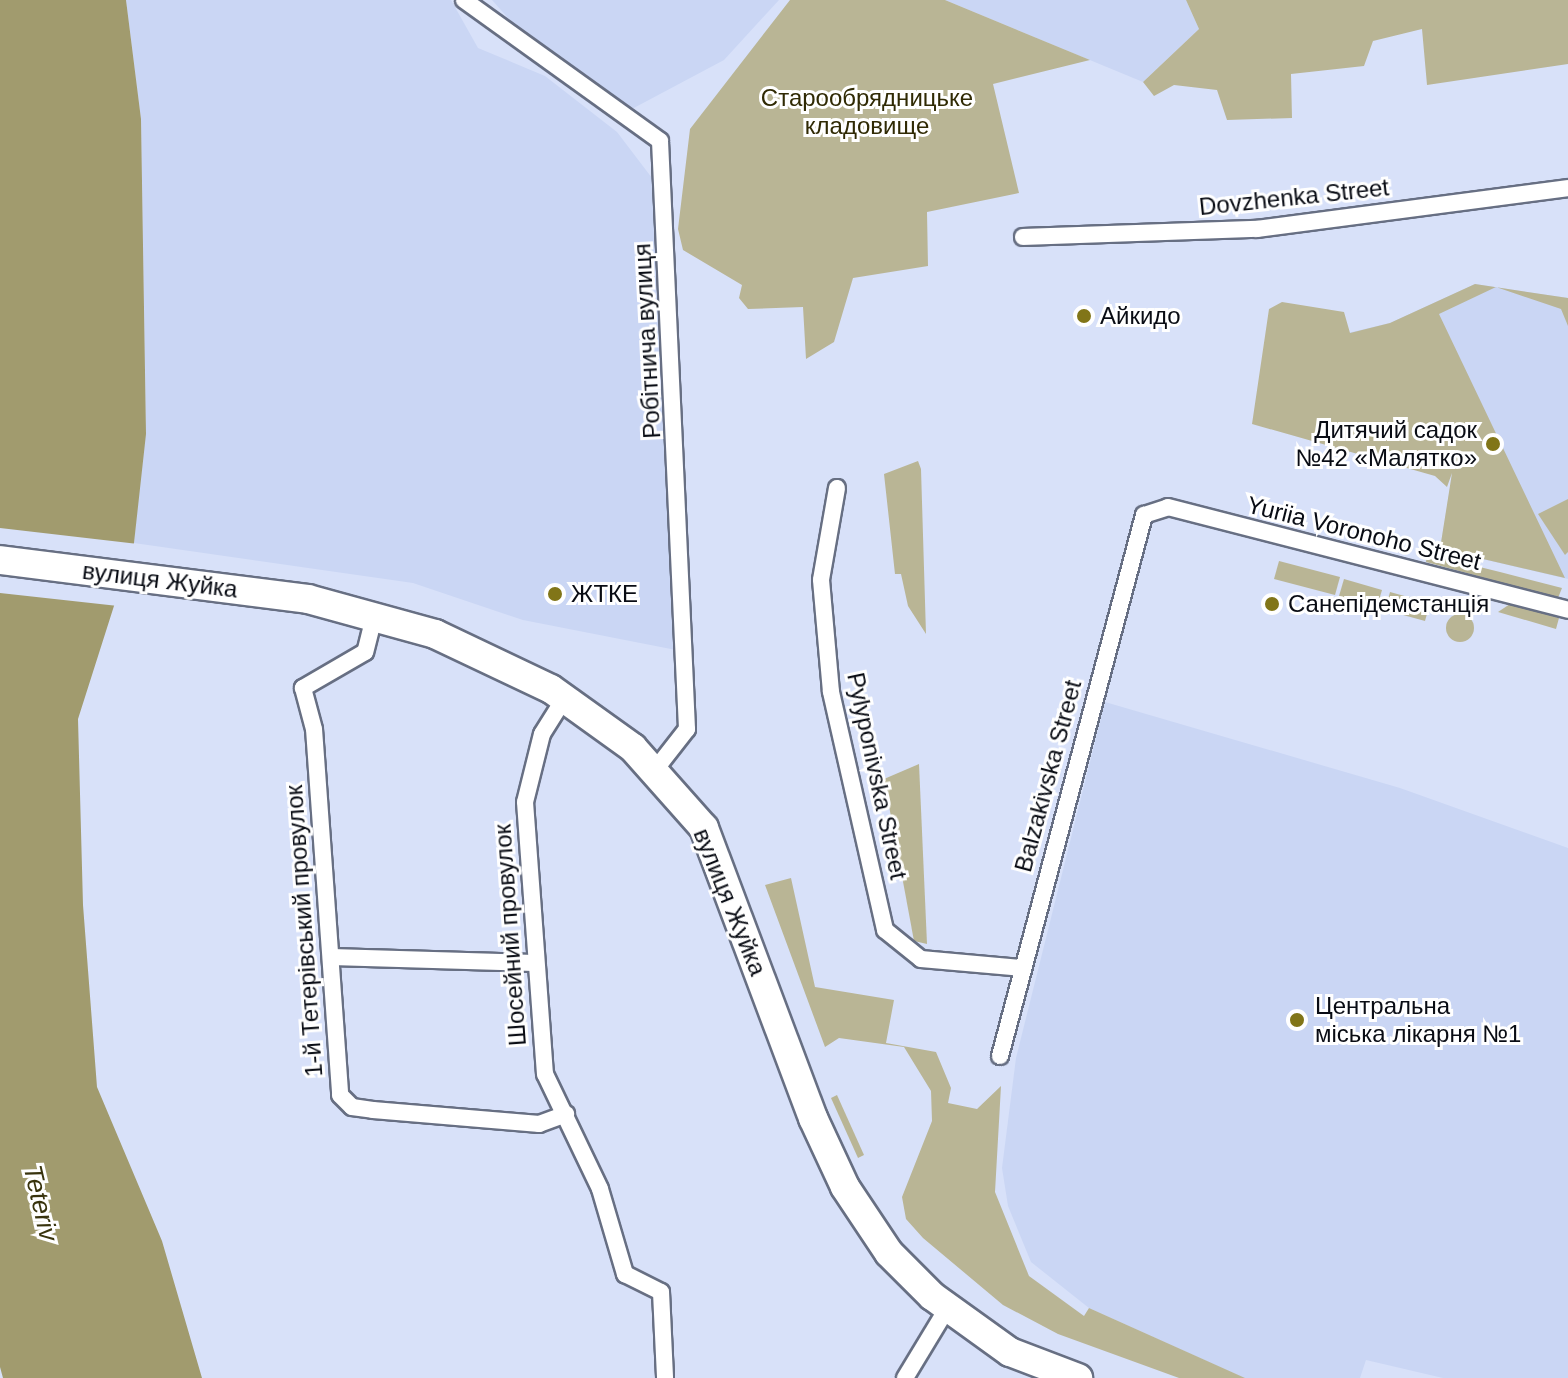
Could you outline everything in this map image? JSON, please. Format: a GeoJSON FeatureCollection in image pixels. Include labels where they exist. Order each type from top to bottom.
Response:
{"type":"FeatureCollection","features":[{"type":"Feature","properties":{"kind":"highway","name":"вулиця Жуйка"},"geometry":{"type":"LineString","coordinates":[[0,560],[210,585],[374,617],[435,634],[564,699],[655,770],[704,828],[845,1187],[889,1253],[948,1307],[1010,1352],[1078,1378]]}},
{"type":"Feature","properties":{"kind":"street","name":"Робітнича вулиця"},"geometry":{"type":"LineString","coordinates":[[464,0],[660,141],[687,729],[655,770]]}},
{"type":"Feature","properties":{"kind":"street","name":"Dovzhenka Street"},"geometry":{"type":"LineString","coordinates":[[1023,237],[1257,229],[1568,188]]}},
{"type":"Feature","properties":{"kind":"street","name":"Pylyponivska Street"},"geometry":{"type":"LineString","coordinates":[[837,488],[821,580],[831,692],[885,930],[921,959],[1021,968]]}},
{"type":"Feature","properties":{"kind":"street","name":"Yuriia Voronoho Street"},"geometry":{"type":"LineString","coordinates":[[1148,512],[1183,511],[1568,610]]}},
{"type":"Feature","properties":{"kind":"street","name":"Balzakivska Street"},"geometry":{"type":"LineString","coordinates":[[1000,1056],[1139,522],[1148,512]]}},
{"type":"Feature","properties":{"kind":"street","name":"1-й Тетерівський провулок"},"geometry":{"type":"LineString","coordinates":[[374,617],[365,652],[303,688],[314,729],[340,1095],[352,1107],[539,1124],[566,1114]]}},
{"type":"Feature","properties":{"kind":"street","name":"Шосейний провулок"},"geometry":{"type":"LineString","coordinates":[[564,699],[542,734],[525,802],[545,1074],[600,1189],[625,1274],[661,1292],[665,1378]]}},
{"type":"Feature","properties":{"kind":"street"},"geometry":{"type":"LineString","coordinates":[[331,957],[535,963]]}},
{"type":"Feature","properties":{"kind":"street"},"geometry":{"type":"LineString","coordinates":[[905,1378],[948,1307]]}},
{"type":"Feature","properties":{"kind":"shaded area"},"geometry":{"type":"Polygon","coordinates":[[[126,0],[451,0],[478,48],[545,76],[617,132],[652,178],[676,650],[523,620],[413,583],[134,543],[146,421],[141,119],[126,0]]]}},
{"type":"Feature","properties":{"kind":"shaded area"},"geometry":{"type":"Polygon","coordinates":[[[492,0],[779,0],[724,60],[630,110],[515,26],[492,0]]]}},
{"type":"Feature","properties":{"kind":"shaded area"},"geometry":{"type":"Polygon","coordinates":[[[945,0],[1186,0],[1199,29],[1143,82],[945,0]]]}},
{"type":"Feature","properties":{"kind":"shaded area","name":"Дитячий садок №42 «Малятко»"},"geometry":{"type":"Polygon","coordinates":[[[1475,284],[1568,298],[1568,579],[1440,549],[1454,464],[1297,345],[1390,323],[1475,284]]]}},
{"type":"Feature","properties":{"kind":"shaded area","name":"Центральна міська лікарня №1"},"geometry":{"type":"Polygon","coordinates":[[[1105,702],[1400,788],[1568,848],[1568,1378],[1443,1378],[1366,1360],[1360,1378],[1244,1378],[1089,1308],[1031,1262],[1008,1206],[1002,1168],[1016,1058],[1105,702]]]}},
{"type":"Feature","properties":{"kind":"green space","name":"Старообрядницьке кладовище"},"geometry":{"type":"Polygon","coordinates":[[[790,0],[945,0],[1090,60],[993,84],[1019,193],[927,212],[928,266],[853,278],[834,342],[806,359],[803,307],[748,309],[739,298],[742,285],[683,250],[678,229],[690,129],[790,0]]]}},
{"type":"Feature","properties":{"kind":"green space"},"geometry":{"type":"Polygon","coordinates":[[[1186,0],[1568,0],[1568,64],[1427,85],[1422,29],[1373,41],[1364,66],[1291,74],[1292,118],[1227,120],[1217,90],[1174,85],[1154,96],[1143,82],[1199,29],[1186,0]]]}},
{"type":"Feature","properties":{"kind":"green space"},"geometry":{"type":"Polygon","coordinates":[[[1475,284],[1496,287],[1439,314],[1565,578],[1440,549],[1452,473],[1447,487],[1435,476],[1252,424],[1269,309],[1282,302],[1344,312],[1350,333],[1390,323],[1475,284]]]}},
{"type":"Feature","properties":{"kind":"green space"},"geometry":{"type":"Polygon","coordinates":[[[1497,287],[1568,298],[1568,326],[1561,309],[1497,287]]]}},
{"type":"Feature","properties":{"kind":"green space"},"geometry":{"type":"Polygon","coordinates":[[[918,461],[921,469],[926,634],[908,606],[901,574],[895,574],[884,474],[918,461]]]}},
{"type":"Feature","properties":{"kind":"green space"},"geometry":{"type":"Polygon","coordinates":[[[1568,499],[1568,552],[1565,555],[1538,514],[1568,499]]]}},
{"type":"Feature","properties":{"kind":"green space"},"geometry":{"type":"Polygon","coordinates":[[[1427,554],[1562,588],[1558,598],[1426,562],[1427,554]]]}},
{"type":"Feature","properties":{"kind":"green space"},"geometry":{"type":"Polygon","coordinates":[[[1279,561],[1340,577],[1335,595],[1274,579],[1279,561]]]}},
{"type":"Feature","properties":{"kind":"green space"},"geometry":{"type":"Polygon","coordinates":[[[1344,579],[1382,590],[1377,607],[1339,596],[1344,579]]]}},
{"type":"Feature","properties":{"kind":"green space"},"geometry":{"type":"Polygon","coordinates":[[[1390,592],[1430,603],[1425,621],[1385,610],[1390,592]]]}},
{"type":"Feature","properties":{"kind":"green space"},"geometry":{"type":"Polygon","coordinates":[[[1510,604],[1559,618],[1556,629],[1498,612],[1510,604]]]}},
{"type":"Feature","properties":{"kind":"green space"},"geometry":{"type":"Polygon","coordinates":[[[1460,614],[1470,618],[1474,628],[1470,638],[1460,642],[1450,638],[1446,628],[1450,618],[1460,614]]]}},
{"type":"Feature","properties":{"kind":"green space"},"geometry":{"type":"Polygon","coordinates":[[[919,764],[927,944],[914,941],[884,779],[919,764]]]}},
{"type":"Feature","properties":{"kind":"green space"},"geometry":{"type":"Polygon","coordinates":[[[791,878],[815,987],[894,1000],[886,1043],[936,1052],[951,1088],[948,1103],[977,1109],[1001,1086],[995,1192],[1029,1276],[1084,1316],[1089,1308],[1245,1378],[1179,1378],[1058,1334],[1003,1305],[923,1238],[906,1219],[902,1197],[932,1121],[931,1091],[904,1047],[839,1038],[825,1047],[765,885],[791,878]]]}},
{"type":"Feature","properties":{"kind":"green space"},"geometry":{"type":"Polygon","coordinates":[[[837,1095],[864,1155],[858,1158],[831,1098],[837,1095]]]}},
{"type":"Feature","properties":{"kind":"water","name":"Teteriv"},"geometry":{"type":"Polygon","coordinates":[[[0,0],[126,0],[141,119],[146,434],[134,543],[78,719],[83,905],[97,1087],[162,1241],[202,1378],[3,1378],[0,1367],[0,0]]]}},
{"type":"Feature","properties":{"kind":"pier"},"geometry":{"type":"Polygon","coordinates":[[[0,528],[138,544],[118,606],[0,593],[0,528]]]}},
{"type":"Feature","properties":{"kind":"place","name":"Айкидо"},"geometry":{"type":"Point","coordinates":[1084,316]}},
{"type":"Feature","properties":{"kind":"place","name":"Дитячий садок №42 «Малятко»"},"geometry":{"type":"Point","coordinates":[1493,444]}},
{"type":"Feature","properties":{"kind":"place","name":"ЖТКЕ"},"geometry":{"type":"Point","coordinates":[555,594]}},
{"type":"Feature","properties":{"kind":"place","name":"Санепідемстанція"},"geometry":{"type":"Point","coordinates":[1272,604]}},
{"type":"Feature","properties":{"kind":"place","name":"Центральна міська лікарня №1"},"geometry":{"type":"Point","coordinates":[1297,1020]}}]}
